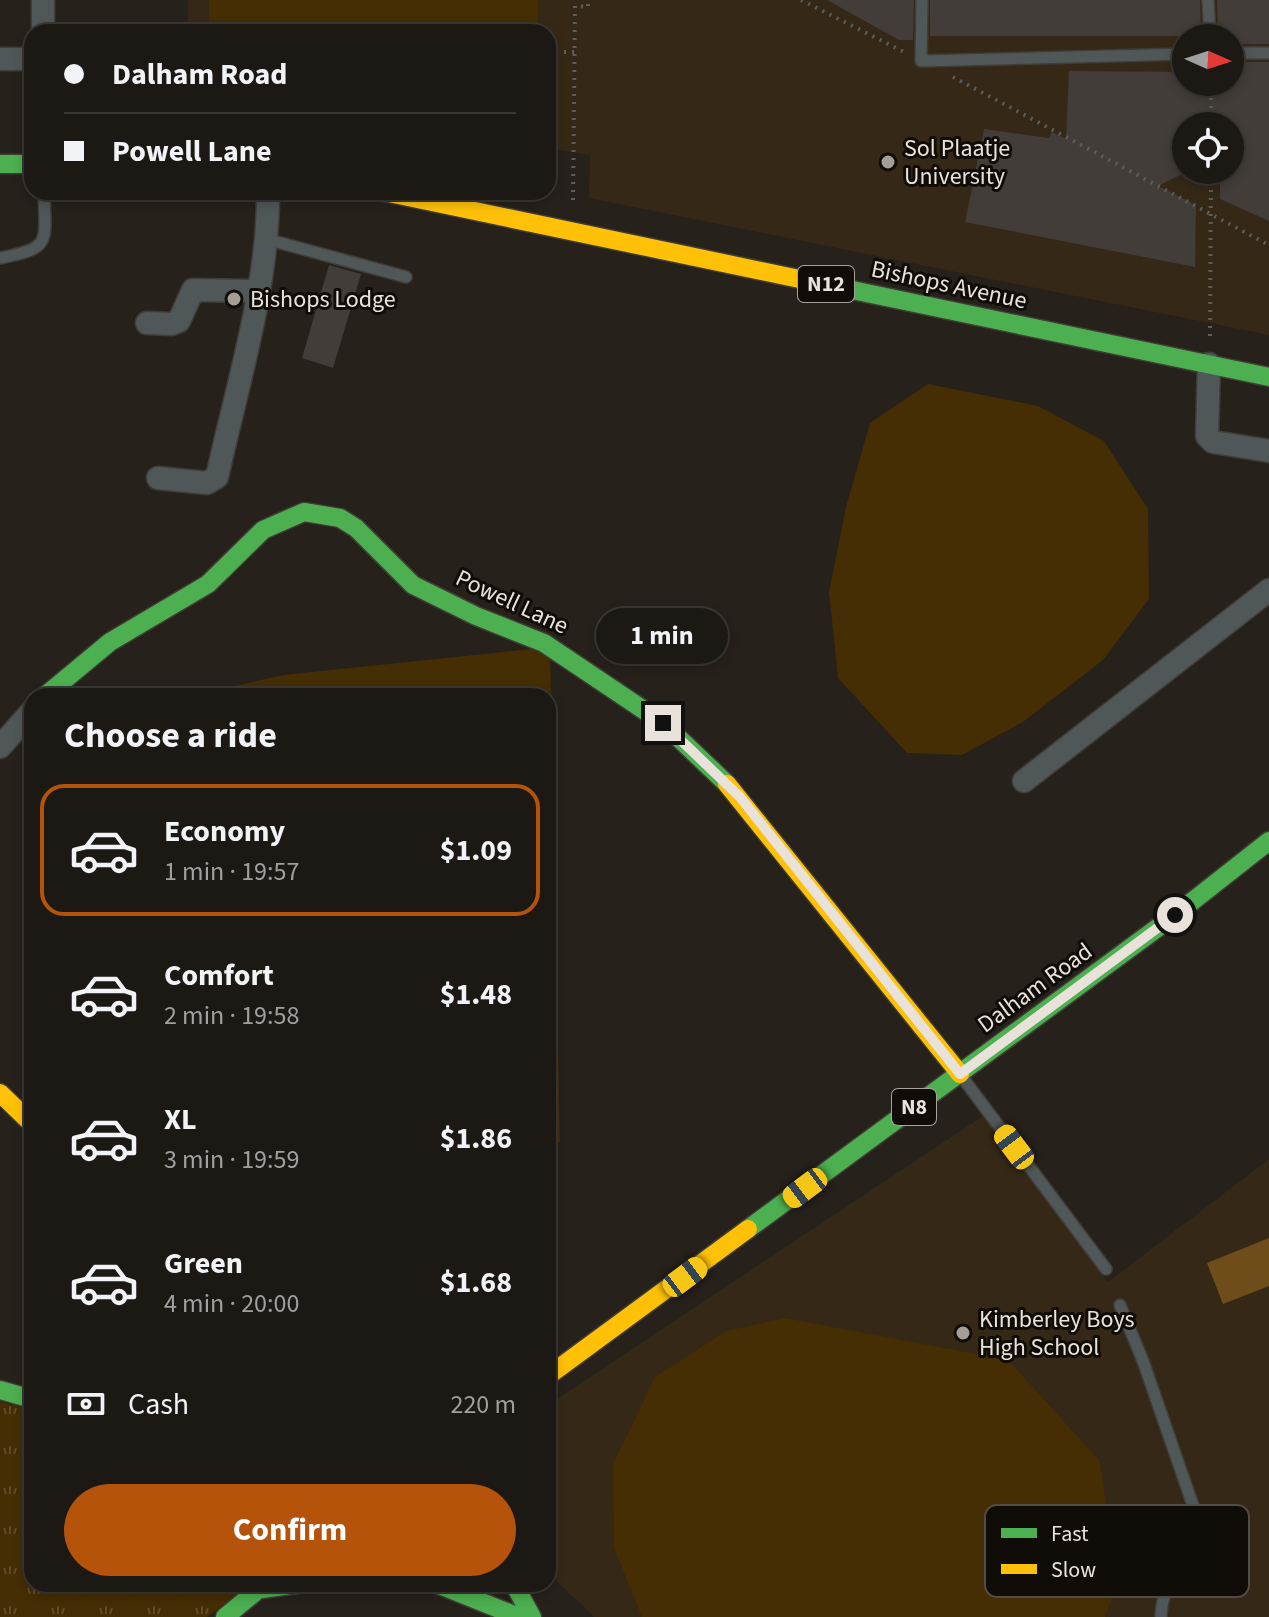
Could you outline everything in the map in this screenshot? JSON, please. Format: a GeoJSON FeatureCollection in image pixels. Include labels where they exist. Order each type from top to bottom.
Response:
{"type":"FeatureCollection","features":[{"type":"Feature","properties":{"kind":"main road"},"geometry":{"type":"LineString","coordinates":[[0,164],[24,164]]}},
{"type":"Feature","properties":{"kind":"main road","name":"Bishops Avenue"},"geometry":{"type":"LineString","coordinates":[[424,200],[1269,377]]}},
{"type":"Feature","properties":{"kind":"main road","name":"Powell Lane"},"geometry":{"type":"LineString","coordinates":[[55,688],[110,642],[208,584],[263,530],[304,512],[340,518],[356,528],[413,585],[563,654],[663,723],[704,759],[807,878],[960,1074]]}},
{"type":"Feature","properties":{"kind":"main road","name":"Dalham Road"},"geometry":{"type":"LineString","coordinates":[[556,1374],[1269,841]]}},
{"type":"Feature","properties":{"kind":"main road"},"geometry":{"type":"LineString","coordinates":[[0,1093],[24,1116]]}},
{"type":"Feature","properties":{"kind":"main road"},"geometry":{"type":"LineString","coordinates":[[0,1390],[24,1397]]}},
{"type":"Feature","properties":{"kind":"main road"},"geometry":{"type":"LineString","coordinates":[[225,1617],[258,1592]]}},
{"type":"Feature","properties":{"kind":"main road"},"geometry":{"type":"LineString","coordinates":[[457,1592],[519,1617]]}},
{"type":"Feature","properties":{"kind":"main road"},"geometry":{"type":"LineString","coordinates":[[518,1592],[532,1617]]}},
{"type":"Feature","properties":{"kind":"street"},"geometry":{"type":"LineString","coordinates":[[43,0],[43,24]]}},
{"type":"Feature","properties":{"kind":"street"},"geometry":{"type":"LineString","coordinates":[[0,59],[24,59]]}},
{"type":"Feature","properties":{"kind":"street"},"geometry":{"type":"LineString","coordinates":[[158,478],[207,483],[217,477],[257,291],[266,239],[268,200]]}},
{"type":"Feature","properties":{"kind":"street"},"geometry":{"type":"LineString","coordinates":[[147,323],[179,321],[193,290],[257,291]]}},
{"type":"Feature","properties":{"kind":"street"},"geometry":{"type":"LineString","coordinates":[[1209,364],[1207,436],[1213,442],[1269,451]]}},
{"type":"Feature","properties":{"kind":"street"},"geometry":{"type":"LineString","coordinates":[[1024,781],[1269,590]]}},
{"type":"Feature","properties":{"kind":"street"},"geometry":{"type":"LineString","coordinates":[[0,747],[24,720]]}},
{"type":"Feature","properties":{"kind":"lane"},"geometry":{"type":"LineString","coordinates":[[922,0],[921,61],[1172,54]]}},
{"type":"Feature","properties":{"kind":"lane"},"geometry":{"type":"LineString","coordinates":[[1208,0],[1209,24]]}},
{"type":"Feature","properties":{"kind":"lane"},"geometry":{"type":"LineString","coordinates":[[1244,53],[1269,53]]}},
{"type":"Feature","properties":{"kind":"lane"},"geometry":{"type":"LineString","coordinates":[[0,258],[32,253],[40,245],[44,234],[44,200]]}},
{"type":"Feature","properties":{"kind":"lane"},"geometry":{"type":"LineString","coordinates":[[266,239],[406,277]]}},
{"type":"Feature","properties":{"kind":"lane"},"geometry":{"type":"LineString","coordinates":[[960,1074],[1106,1269]]}},
{"type":"Feature","properties":{"kind":"lane"},"geometry":{"type":"LineString","coordinates":[[1120,1305],[1143,1361],[1193,1505]]}},
{"type":"Feature","properties":{"kind":"lane"},"geometry":{"type":"LineString","coordinates":[[1161,1617],[1163,1597]]}},
{"type":"Feature","properties":{"kind":"path"},"geometry":{"type":"LineString","coordinates":[[573,230],[575,6],[588,7],[588,0]]}},
{"type":"Feature","properties":{"kind":"path"},"geometry":{"type":"LineString","coordinates":[[801,0],[1269,245]]}},
{"type":"Feature","properties":{"kind":"path"},"geometry":{"type":"LineString","coordinates":[[556,52],[574,52]]}},
{"type":"Feature","properties":{"kind":"path"},"geometry":{"type":"LineString","coordinates":[[1209,364],[1211,184]]}},
{"type":"Feature","properties":{"kind":"shaded area","name":"Sol Plaatje University"},"geometry":{"type":"Polygon","coordinates":[[[188,0],[1269,0],[1269,335],[589,198],[590,155],[556,149],[556,24],[188,24],[188,0]]]}},
{"type":"Feature","properties":{"kind":"shaded area","name":"Kimberley Boys High School"},"geometry":{"type":"Polygon","coordinates":[[[983,1116],[1108,1282],[1269,1159],[1269,1617],[594,1617],[556,1581],[556,1400],[983,1116]]]}},
{"type":"Feature","properties":{"kind":"shaded area"},"geometry":{"type":"Polygon","coordinates":[[[1269,1238],[1269,1286],[1223,1304],[1207,1263],[1269,1238]]]}},
{"type":"Feature","properties":{"kind":"green space"},"geometry":{"type":"Polygon","coordinates":[[[209,0],[538,0],[538,23],[209,22],[209,0]]]}},
{"type":"Feature","properties":{"kind":"green space"},"geometry":{"type":"Polygon","coordinates":[[[928,384],[1038,406],[1104,441],[1148,509],[1149,599],[1103,660],[1023,722],[962,755],[907,753],[838,678],[829,592],[846,507],[870,423],[928,384]]]}},
{"type":"Feature","properties":{"kind":"green space"},"geometry":{"type":"Polygon","coordinates":[[[550,647],[551,688],[226,688],[283,675],[550,647]]]}},
{"type":"Feature","properties":{"kind":"green space"},"geometry":{"type":"Polygon","coordinates":[[[556,944],[560,1142],[556,1143],[556,944]]]}},
{"type":"Feature","properties":{"kind":"green space"},"geometry":{"type":"Polygon","coordinates":[[[785,1318],[1008,1360],[1100,1461],[1106,1505],[985,1505],[985,1597],[1112,1597],[1105,1617],[642,1617],[614,1548],[613,1464],[655,1377],[726,1331],[785,1318]]]}},
{"type":"Feature","properties":{"kind":"green space"},"geometry":{"type":"Polygon","coordinates":[[[0,1402],[24,1408],[24,1592],[240,1592],[207,1617],[0,1617],[0,1402]]]}},
{"type":"Feature","properties":{"kind":"building"},"geometry":{"type":"Polygon","coordinates":[[[827,0],[914,0],[913,40],[899,40],[827,0]]]}},
{"type":"Feature","properties":{"kind":"building"},"geometry":{"type":"Polygon","coordinates":[[[930,0],[1200,0],[1201,24],[1172,24],[1172,36],[930,36],[930,0]]]}},
{"type":"Feature","properties":{"kind":"building"},"geometry":{"type":"Polygon","coordinates":[[[1217,0],[1269,0],[1269,44],[1244,44],[1244,24],[1218,24],[1217,0]]]}},
{"type":"Feature","properties":{"kind":"building"},"geometry":{"type":"Polygon","coordinates":[[[1244,62],[1269,62],[1269,221],[1220,199],[1220,184],[1244,184],[1244,112],[1172,112],[1172,179],[1158,186],[1196,205],[1195,267],[965,222],[984,129],[1049,138],[1052,132],[1066,139],[1069,71],[1172,72],[1172,96],[1244,96],[1244,62]]]}},
{"type":"Feature","properties":{"kind":"building"},"geometry":{"type":"Polygon","coordinates":[[[329,265],[361,274],[333,368],[302,358],[329,265]]]}},
{"type":"Feature","properties":{"kind":"traffic: fast"},"geometry":{"type":"LineString","coordinates":[[0,164],[24,164]]}},
{"type":"Feature","properties":{"kind":"traffic: fast"},"geometry":{"type":"LineString","coordinates":[[809,281],[1269,377]]}},
{"type":"Feature","properties":{"kind":"traffic: fast"},"geometry":{"type":"LineString","coordinates":[[55,688],[110,642],[208,584],[263,530],[304,512],[340,518],[356,528],[413,585],[476,616],[544,643],[663,723],[727,784]]}},
{"type":"Feature","properties":{"kind":"traffic: fast"},"geometry":{"type":"LineString","coordinates":[[748,1229],[1175,915],[1269,841]]}},
{"type":"Feature","properties":{"kind":"traffic: fast"},"geometry":{"type":"LineString","coordinates":[[0,1390],[24,1397]]}},
{"type":"Feature","properties":{"kind":"traffic: fast"},"geometry":{"type":"LineString","coordinates":[[225,1617],[255,1592]]}},
{"type":"Feature","properties":{"kind":"traffic: fast"},"geometry":{"type":"LineString","coordinates":[[457,1592],[519,1617]]}},
{"type":"Feature","properties":{"kind":"traffic: fast"},"geometry":{"type":"LineString","coordinates":[[518,1592],[532,1617]]}},
{"type":"Feature","properties":{"kind":"traffic: slow"},"geometry":{"type":"LineString","coordinates":[[422,200],[809,281]]}},
{"type":"Feature","properties":{"kind":"traffic: slow"},"geometry":{"type":"LineString","coordinates":[[727,784],[960,1074]]}},
{"type":"Feature","properties":{"kind":"traffic: slow"},"geometry":{"type":"LineString","coordinates":[[0,1093],[24,1116]]}},
{"type":"Feature","properties":{"kind":"traffic: slow"},"geometry":{"type":"LineString","coordinates":[[556,1370],[748,1229]]}},
{"type":"Feature","properties":{"kind":"place","name":"Sol Plaatje University"},"geometry":{"type":"Point","coordinates":[888,162]}},
{"type":"Feature","properties":{"kind":"place","name":"Bishops Lodge"},"geometry":{"type":"Point","coordinates":[234,299]}},
{"type":"Feature","properties":{"kind":"place","name":"Kimberley Boys High School"},"geometry":{"type":"Point","coordinates":[963,1333]}},
{"type":"Feature","properties":{"kind":"route"},"geometry":{"type":"LineString","coordinates":[[663,723],[704,759],[740,797],[960,1074],[1175,915]]}}]}
